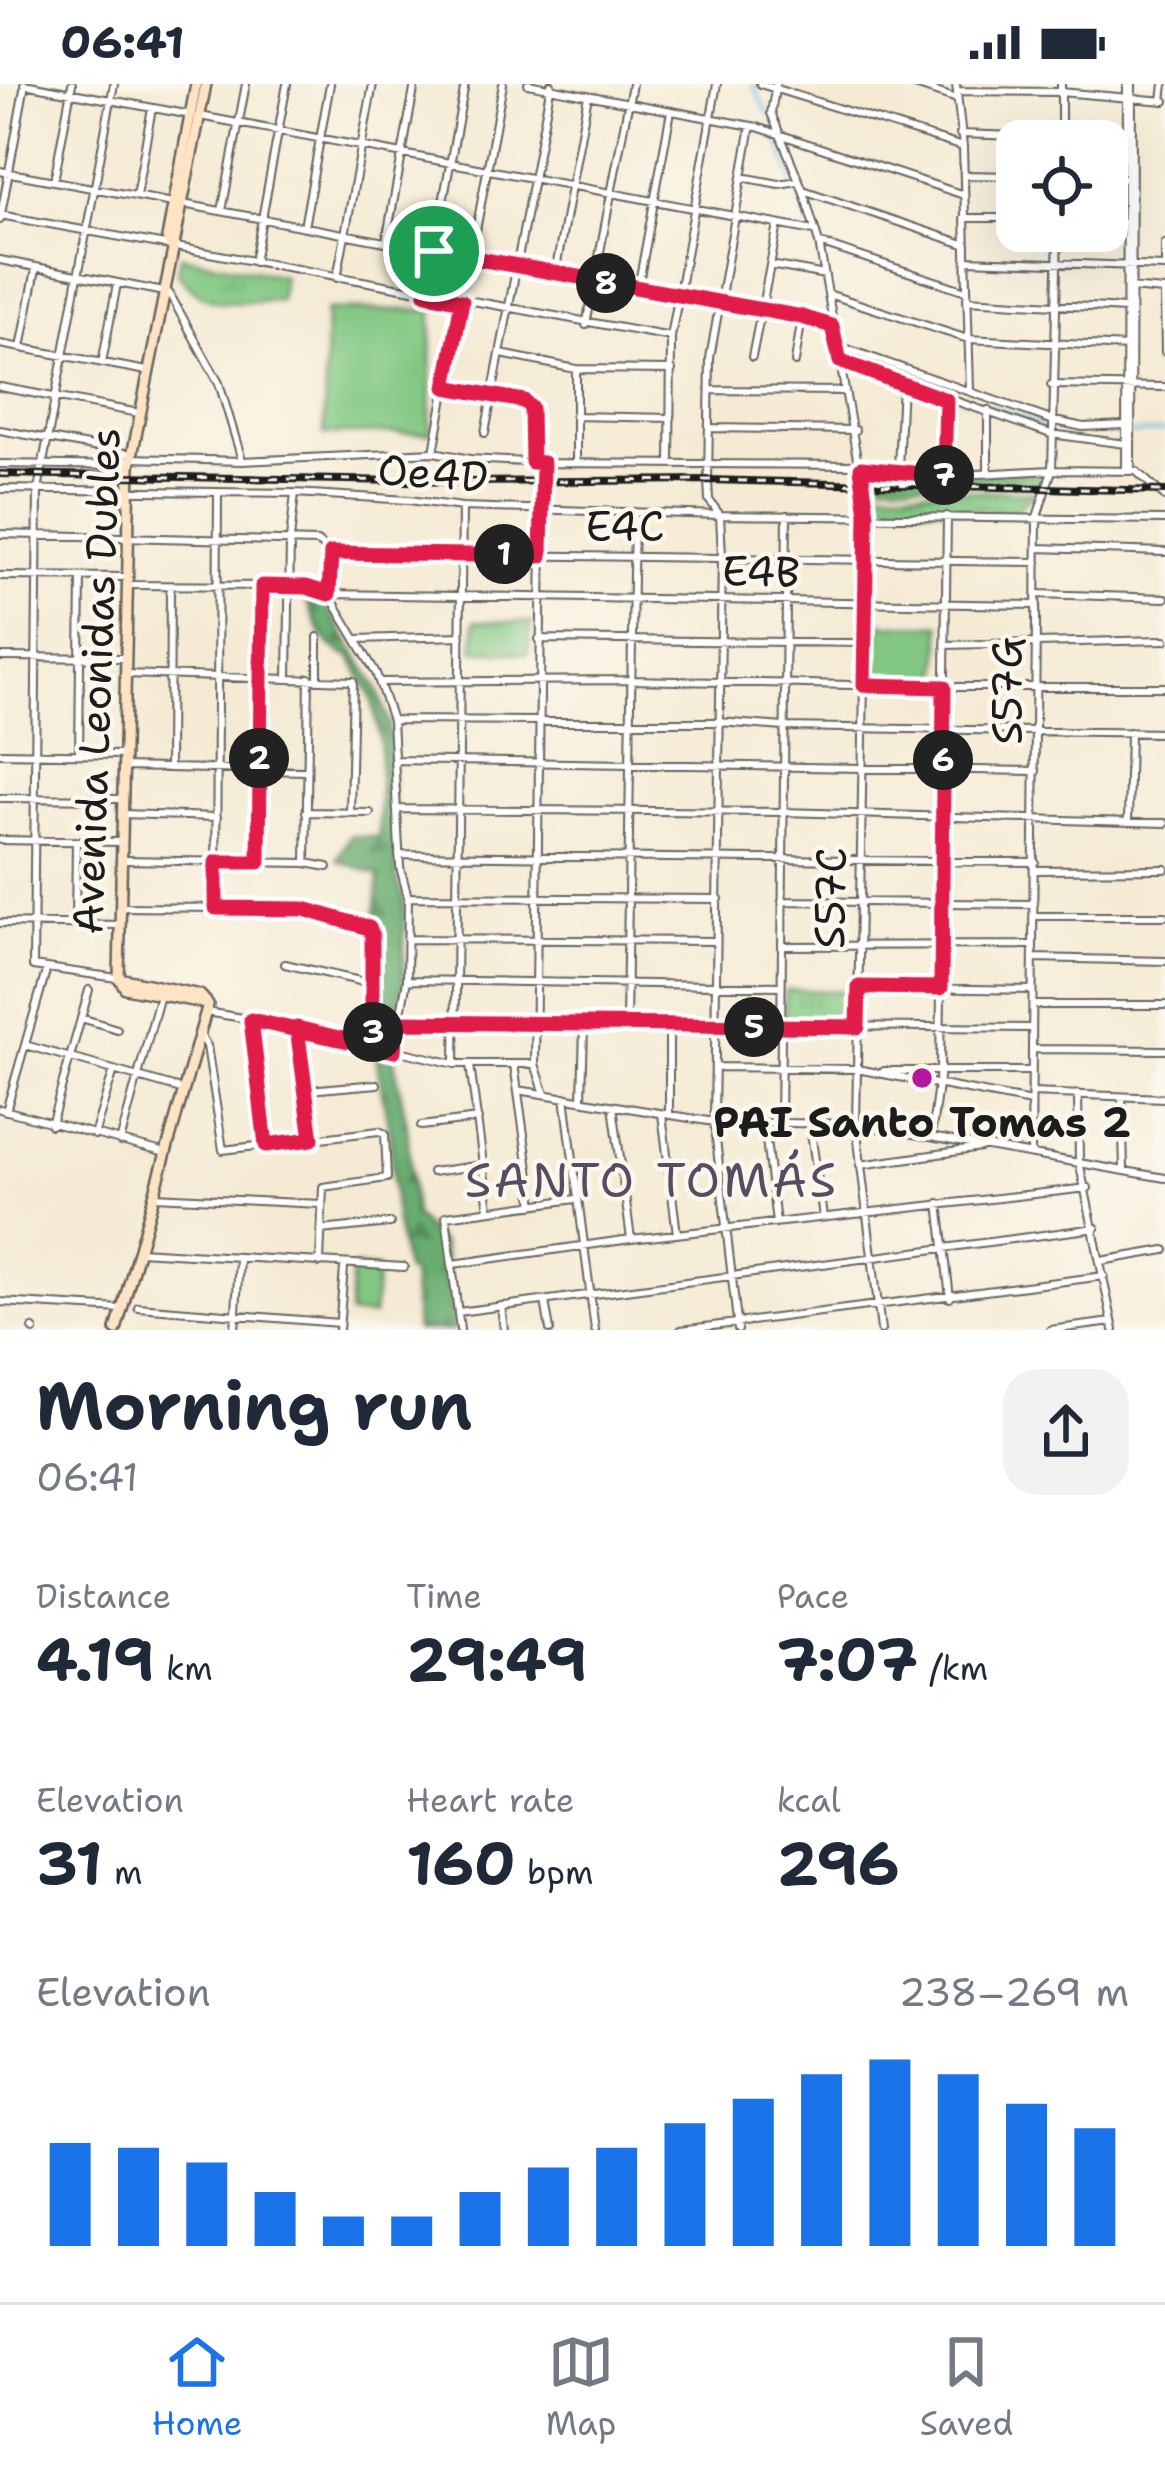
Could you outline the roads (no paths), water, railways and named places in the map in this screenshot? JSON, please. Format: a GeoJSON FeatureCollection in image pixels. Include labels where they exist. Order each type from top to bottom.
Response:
{"type":"FeatureCollection","features":[{"type":"Feature","properties":{"kind":"main road","name":"Avenida Leonidas Dubles"},"geometry":{"type":"LineString","coordinates":[[119,978],[130,460],[171,246],[167,238],[179,204],[195,116],[196,84]]}},
{"type":"Feature","properties":{"kind":"main road","name":"Avenida Leonidas Dubles"},"geometry":{"type":"LineString","coordinates":[[195,116],[206,84]]}},
{"type":"Feature","properties":{"kind":"main road"},"geometry":{"type":"LineString","coordinates":[[119,978],[125,988],[207,1008]]}},
{"type":"Feature","properties":{"kind":"main road"},"geometry":{"type":"LineString","coordinates":[[119,978],[196,994],[207,1008]]}},
{"type":"Feature","properties":{"kind":"main road"},"geometry":{"type":"LineString","coordinates":[[116,1330],[207,1008]]}},
{"type":"Feature","properties":{"kind":"street"},"geometry":{"type":"LineString","coordinates":[[671,337],[0,217],[4,171],[25,84],[71,88],[152,108],[814,231]]}},
{"type":"Feature","properties":{"kind":"street"},"geometry":{"type":"LineString","coordinates":[[114,84],[38,490],[33,966],[119,978]]}},
{"type":"Feature","properties":{"kind":"street"},"geometry":{"type":"LineString","coordinates":[[222,211],[246,84]]}},
{"type":"Feature","properties":{"kind":"street"},"geometry":{"type":"LineString","coordinates":[[254,262],[287,84]]}},
{"type":"Feature","properties":{"kind":"street"},"geometry":{"type":"LineString","coordinates":[[304,227],[330,84]]}},
{"type":"Feature","properties":{"kind":"street"},"geometry":{"type":"LineString","coordinates":[[337,278],[373,84]]}},
{"type":"Feature","properties":{"kind":"street"},"geometry":{"type":"LineString","coordinates":[[386,242],[415,84]]}},
{"type":"Feature","properties":{"kind":"street"},"geometry":{"type":"LineString","coordinates":[[426,294],[465,84]]}},
{"type":"Feature","properties":{"kind":"street"},"geometry":{"type":"LineString","coordinates":[[471,258],[503,84]]}},
{"type":"Feature","properties":{"kind":"street"},"geometry":{"type":"LineString","coordinates":[[528,84],[754,127],[964,195]]}},
{"type":"Feature","properties":{"kind":"street"},"geometry":{"type":"LineString","coordinates":[[586,325],[632,84]]}},
{"type":"Feature","properties":{"kind":"street"},"geometry":{"type":"LineString","coordinates":[[670,464],[671,337],[717,84]]}},
{"type":"Feature","properties":{"kind":"street"},"geometry":{"type":"LineString","coordinates":[[760,84],[963,147]]}},
{"type":"Feature","properties":{"kind":"street"},"geometry":{"type":"LineString","coordinates":[[912,84],[957,91],[1061,88],[1163,101],[1164,84]]}},
{"type":"Feature","properties":{"kind":"street"},"geometry":{"type":"LineString","coordinates":[[1129,84],[1129,471]]}},
{"type":"Feature","properties":{"kind":"street"},"geometry":{"type":"LineString","coordinates":[[485,433],[550,86]]}},
{"type":"Feature","properties":{"kind":"street"},"geometry":{"type":"LineString","coordinates":[[754,127],[773,119],[770,108],[776,86]]}},
{"type":"Feature","properties":{"kind":"street"},"geometry":{"type":"LineString","coordinates":[[54,181],[71,88]]}},
{"type":"Feature","properties":{"kind":"street"},"geometry":{"type":"LineString","coordinates":[[1061,88],[1061,120]]}},
{"type":"Feature","properties":{"kind":"street"},"geometry":{"type":"LineString","coordinates":[[957,91],[970,389]]}},
{"type":"Feature","properties":{"kind":"street"},"geometry":{"type":"LineString","coordinates":[[555,274],[588,95]]}},
{"type":"Feature","properties":{"kind":"street"},"geometry":{"type":"LineString","coordinates":[[136,196],[152,108]]}},
{"type":"Feature","properties":{"kind":"street"},"geometry":{"type":"LineString","coordinates":[[638,288],[671,111]]}},
{"type":"Feature","properties":{"kind":"street","name":"S57C"},"geometry":{"type":"LineString","coordinates":[[773,119],[819,243],[867,514],[856,1124],[880,1330]]}},
{"type":"Feature","properties":{"kind":"street"},"geometry":{"type":"LineString","coordinates":[[737,1326],[714,1121],[722,556],[720,514],[708,496],[708,463],[710,358],[754,127]]}},
{"type":"Feature","properties":{"kind":"street"},"geometry":{"type":"LineString","coordinates":[[960,134],[996,136]]}},
{"type":"Feature","properties":{"kind":"street"},"geometry":{"type":"LineString","coordinates":[[4,171],[832,326]]}},
{"type":"Feature","properties":{"kind":"street"},"geometry":{"type":"LineString","coordinates":[[964,175],[996,176]]}},
{"type":"Feature","properties":{"kind":"street"},"geometry":{"type":"LineString","coordinates":[[742,177],[778,184],[799,181]]}},
{"type":"Feature","properties":{"kind":"street"},"geometry":{"type":"LineString","coordinates":[[1128,194],[1129,179]]}},
{"type":"Feature","properties":{"kind":"street"},"geometry":{"type":"LineString","coordinates":[[803,190],[965,244]]}},
{"type":"Feature","properties":{"kind":"street"},"geometry":{"type":"LineString","coordinates":[[964,218],[996,218]]}},
{"type":"Feature","properties":{"kind":"street"},"geometry":{"type":"LineString","coordinates":[[752,357],[778,224]]}},
{"type":"Feature","properties":{"kind":"street"},"geometry":{"type":"LineString","coordinates":[[819,243],[967,296],[1126,309]]}},
{"type":"Feature","properties":{"kind":"street"},"geometry":{"type":"LineString","coordinates":[[966,260],[1165,265],[1165,244]]}},
{"type":"Feature","properties":{"kind":"street"},"geometry":{"type":"LineString","coordinates":[[1128,250],[1129,263]]}},
{"type":"Feature","properties":{"kind":"street","name":"S57G"},"geometry":{"type":"LineString","coordinates":[[1031,1154],[1037,517],[1052,470],[1058,252]]}},
{"type":"Feature","properties":{"kind":"street"},"geometry":{"type":"LineString","coordinates":[[0,260],[162,291],[175,299],[219,383],[242,461]]}},
{"type":"Feature","properties":{"kind":"street"},"geometry":{"type":"LineString","coordinates":[[770,265],[825,274]]}},
{"type":"Feature","properties":{"kind":"street"},"geometry":{"type":"LineString","coordinates":[[21,348],[36,267]]}},
{"type":"Feature","properties":{"kind":"street"},"geometry":{"type":"LineString","coordinates":[[102,363],[117,282]]}},
{"type":"Feature","properties":{"kind":"street"},"geometry":{"type":"LineString","coordinates":[[1129,288],[1165,292],[1165,352]]}},
{"type":"Feature","properties":{"kind":"street"},"geometry":{"type":"LineString","coordinates":[[1128,346],[1129,288]]}},
{"type":"Feature","properties":{"kind":"street"},"geometry":{"type":"LineString","coordinates":[[828,294],[968,339],[1128,346]]}},
{"type":"Feature","properties":{"kind":"street"},"geometry":{"type":"LineString","coordinates":[[434,452],[462,301]]}},
{"type":"Feature","properties":{"kind":"street"},"geometry":{"type":"LineString","coordinates":[[795,362],[802,317]]}},
{"type":"Feature","properties":{"kind":"street"},"geometry":{"type":"LineString","coordinates":[[0,344],[147,371]]}},
{"type":"Feature","properties":{"kind":"street"},"geometry":{"type":"LineString","coordinates":[[836,345],[1052,420],[1083,427],[1125,425]]}},
{"type":"Feature","properties":{"kind":"street"},"geometry":{"type":"LineString","coordinates":[[500,354],[575,368],[672,370]]}},
{"type":"Feature","properties":{"kind":"street"},"geometry":{"type":"LineString","coordinates":[[840,361],[1052,434],[1126,444]]}},
{"type":"Feature","properties":{"kind":"street"},"geometry":{"type":"LineString","coordinates":[[575,368],[576,462]]}},
{"type":"Feature","properties":{"kind":"street"},"geometry":{"type":"LineString","coordinates":[[898,469],[902,381]]}},
{"type":"Feature","properties":{"kind":"street"},"geometry":{"type":"LineString","coordinates":[[1051,385],[1165,387]]}},
{"type":"Feature","properties":{"kind":"street"},"geometry":{"type":"LineString","coordinates":[[1128,385],[1129,471]]}},
{"type":"Feature","properties":{"kind":"street"},"geometry":{"type":"LineString","coordinates":[[0,387],[139,413]]}},
{"type":"Feature","properties":{"kind":"street"},"geometry":{"type":"LineString","coordinates":[[446,387],[524,401],[533,413],[532,462]]}},
{"type":"Feature","properties":{"kind":"street"},"geometry":{"type":"LineString","coordinates":[[710,391],[846,392]]}},
{"type":"Feature","properties":{"kind":"street"},"geometry":{"type":"LineString","coordinates":[[944,476],[946,400]]}},
{"type":"Feature","properties":{"kind":"street"},"geometry":{"type":"LineString","coordinates":[[988,410],[988,472]]}},
{"type":"Feature","properties":{"kind":"street"},"geometry":{"type":"LineString","coordinates":[[575,416],[671,418]]}},
{"type":"Feature","properties":{"kind":"street"},"geometry":{"type":"LineString","coordinates":[[710,428],[854,430]]}},
{"type":"Feature","properties":{"kind":"street"},"geometry":{"type":"LineString","coordinates":[[0,430],[130,460]]}},
{"type":"Feature","properties":{"kind":"street"},"geometry":{"type":"LineString","coordinates":[[0,464],[242,461],[434,452],[543,463],[861,466],[944,476],[1129,471],[1165,497]]}},
{"type":"Feature","properties":{"kind":"street"},"geometry":{"type":"LineString","coordinates":[[543,463],[535,1064],[545,1094]]}},
{"type":"Feature","properties":{"kind":"street","name":"Oe4D"},"geometry":{"type":"LineString","coordinates":[[0,489],[218,491],[462,507],[720,514],[1165,520]]}},
{"type":"Feature","properties":{"kind":"street"},"geometry":{"type":"LineString","coordinates":[[216,908],[218,491]]}},
{"type":"Feature","properties":{"kind":"street"},"geometry":{"type":"LineString","coordinates":[[288,678],[295,494]]}},
{"type":"Feature","properties":{"kind":"street"},"geometry":{"type":"LineString","coordinates":[[455,1064],[462,507]]}},
{"type":"Feature","properties":{"kind":"street"},"geometry":{"type":"LineString","coordinates":[[626,1024],[634,511]]}},
{"type":"Feature","properties":{"kind":"street"},"geometry":{"type":"LineString","coordinates":[[780,1124],[787,515]]}},
{"type":"Feature","properties":{"kind":"street"},"geometry":{"type":"LineString","coordinates":[[931,1137],[940,1070],[947,516]]}},
{"type":"Feature","properties":{"kind":"street","name":"E4C"},"geometry":{"type":"LineString","coordinates":[[0,534],[317,542],[331,553],[1037,562]]}},
{"type":"Feature","properties":{"kind":"street"},"geometry":{"type":"LineString","coordinates":[[1037,548],[1165,552]]}},
{"type":"Feature","properties":{"kind":"street"},"geometry":{"type":"LineString","coordinates":[[331,553],[329,594],[379,682],[392,720],[399,855],[408,897],[407,980],[394,1051]]}},
{"type":"Feature","properties":{"kind":"street","name":"E4B"},"geometry":{"type":"LineString","coordinates":[[0,576],[288,586],[329,594],[1037,605]]}},
{"type":"Feature","properties":{"kind":"street"},"geometry":{"type":"LineString","coordinates":[[79,754],[81,577]]}},
{"type":"Feature","properties":{"kind":"street"},"geometry":{"type":"LineString","coordinates":[[169,768],[170,585]]}},
{"type":"Feature","properties":{"kind":"street"},"geometry":{"type":"LineString","coordinates":[[259,862],[262,586]]}},
{"type":"Feature","properties":{"kind":"street"},"geometry":{"type":"LineString","coordinates":[[1037,594],[1165,598]]}},
{"type":"Feature","properties":{"kind":"street"},"geometry":{"type":"LineString","coordinates":[[357,639],[461,636]]}},
{"type":"Feature","properties":{"kind":"street"},"geometry":{"type":"LineString","coordinates":[[306,863],[307,771],[318,638]]}},
{"type":"Feature","properties":{"kind":"street"},"geometry":{"type":"LineString","coordinates":[[539,639],[865,643]]}},
{"type":"Feature","properties":{"kind":"street"},"geometry":{"type":"LineString","coordinates":[[945,645],[1165,640]]}},
{"type":"Feature","properties":{"kind":"street"},"geometry":{"type":"LineString","coordinates":[[0,657],[125,658]]}},
{"type":"Feature","properties":{"kind":"street"},"geometry":{"type":"LineString","coordinates":[[124,674],[351,680],[350,813]]}},
{"type":"Feature","properties":{"kind":"street"},"geometry":{"type":"LineString","coordinates":[[379,682],[631,680],[1165,687]]}},
{"type":"Feature","properties":{"kind":"street"},"geometry":{"type":"LineString","coordinates":[[392,720],[1165,733]]}},
{"type":"Feature","properties":{"kind":"street"},"geometry":{"type":"LineString","coordinates":[[1128,822],[1130,732]]}},
{"type":"Feature","properties":{"kind":"street"},"geometry":{"type":"LineString","coordinates":[[0,754],[123,755]]}},
{"type":"Feature","properties":{"kind":"street"},"geometry":{"type":"LineString","coordinates":[[395,760],[1036,772]]}},
{"type":"Feature","properties":{"kind":"street"},"geometry":{"type":"LineString","coordinates":[[123,767],[307,771]]}},
{"type":"Feature","properties":{"kind":"street"},"geometry":{"type":"LineString","coordinates":[[0,798],[122,799]]}},
{"type":"Feature","properties":{"kind":"street"},"geometry":{"type":"LineString","coordinates":[[399,808],[1165,823]]}},
{"type":"Feature","properties":{"kind":"street"},"geometry":{"type":"LineString","coordinates":[[306,812],[370,814]]}},
{"type":"Feature","properties":{"kind":"street"},"geometry":{"type":"LineString","coordinates":[[122,814],[217,817]]}},
{"type":"Feature","properties":{"kind":"street"},"geometry":{"type":"LineString","coordinates":[[0,840],[122,842]]}},
{"type":"Feature","properties":{"kind":"street"},"geometry":{"type":"LineString","coordinates":[[75,924],[76,841]]}},
{"type":"Feature","properties":{"kind":"street"},"geometry":{"type":"LineString","coordinates":[[399,855],[1165,869]]}},
{"type":"Feature","properties":{"kind":"street"},"geometry":{"type":"LineString","coordinates":[[121,860],[328,867]]}},
{"type":"Feature","properties":{"kind":"street"},"geometry":{"type":"LineString","coordinates":[[408,897],[719,899]]}},
{"type":"Feature","properties":{"kind":"street"},"geometry":{"type":"LineString","coordinates":[[782,901],[1034,904]]}},
{"type":"Feature","properties":{"kind":"street"},"geometry":{"type":"LineString","coordinates":[[121,907],[304,909],[371,931],[372,1046]]}},
{"type":"Feature","properties":{"kind":"street"},"geometry":{"type":"LineString","coordinates":[[1034,916],[1165,916]]}},
{"type":"Feature","properties":{"kind":"street"},"geometry":{"type":"LineString","coordinates":[[0,923],[120,925]]}},
{"type":"Feature","properties":{"kind":"street"},"geometry":{"type":"LineString","coordinates":[[407,939],[716,941]]}},
{"type":"Feature","properties":{"kind":"street"},"geometry":{"type":"LineString","coordinates":[[782,946],[1034,945]]}},
{"type":"Feature","properties":{"kind":"street"},"geometry":{"type":"LineString","coordinates":[[1034,958],[1165,961]]}},
{"type":"Feature","properties":{"kind":"street"},"geometry":{"type":"LineString","coordinates":[[285,964],[373,984]]}},
{"type":"Feature","properties":{"kind":"street"},"geometry":{"type":"LineString","coordinates":[[47,968],[3,1110],[166,1153]]}},
{"type":"Feature","properties":{"kind":"street"},"geometry":{"type":"LineString","coordinates":[[407,980],[781,986]]}},
{"type":"Feature","properties":{"kind":"street"},"geometry":{"type":"LineString","coordinates":[[859,987],[1033,990]]}},
{"type":"Feature","properties":{"kind":"street"},"geometry":{"type":"LineString","coordinates":[[51,1125],[89,990]]}},
{"type":"Feature","properties":{"kind":"street"},"geometry":{"type":"LineString","coordinates":[[120,1142],[160,995]]}},
{"type":"Feature","properties":{"kind":"street"},"geometry":{"type":"LineString","coordinates":[[1033,1005],[1165,1005]]}},
{"type":"Feature","properties":{"kind":"street"},"geometry":{"type":"LineString","coordinates":[[207,1008],[455,1064],[535,1064]]}},
{"type":"Feature","properties":{"kind":"street"},"geometry":{"type":"LineString","coordinates":[[81,1018],[117,1029]]}},
{"type":"Feature","properties":{"kind":"street"},"geometry":{"type":"LineString","coordinates":[[251,1020],[266,1145]]}},
{"type":"Feature","properties":{"kind":"street"},"geometry":{"type":"LineString","coordinates":[[397,1022],[1032,1028]]}},
{"type":"Feature","properties":{"kind":"street"},"geometry":{"type":"LineString","coordinates":[[583,1100],[584,1024]]}},
{"type":"Feature","properties":{"kind":"street"},"geometry":{"type":"LineString","coordinates":[[669,1026],[665,1114],[677,1234]]}},
{"type":"Feature","properties":{"kind":"street"},"geometry":{"type":"LineString","coordinates":[[297,1028],[312,1139]]}},
{"type":"Feature","properties":{"kind":"street"},"geometry":{"type":"LineString","coordinates":[[200,1034],[207,1046],[223,1150],[383,1132],[388,1176],[323,1186],[320,1264]]}},
{"type":"Feature","properties":{"kind":"street"},"geometry":{"type":"LineString","coordinates":[[25,1045],[184,1090]]}},
{"type":"Feature","properties":{"kind":"street"},"geometry":{"type":"LineString","coordinates":[[1032,1049],[1165,1050]]}},
{"type":"Feature","properties":{"kind":"street"},"geometry":{"type":"LineString","coordinates":[[470,1064],[489,1210]]}},
{"type":"Feature","properties":{"kind":"street"},"geometry":{"type":"LineString","coordinates":[[514,1064],[534,1205]]}},
{"type":"Feature","properties":{"kind":"street"},"geometry":{"type":"LineString","coordinates":[[716,1067],[1031,1071]]}},
{"type":"Feature","properties":{"kind":"street"},"geometry":{"type":"LineString","coordinates":[[94,1135],[114,1069]]}},
{"type":"Feature","properties":{"kind":"street"},"geometry":{"type":"LineString","coordinates":[[868,1071],[1031,1098],[1078,1094],[1165,1098]]}},
{"type":"Feature","properties":{"kind":"street"},"geometry":{"type":"LineString","coordinates":[[308,1090],[377,1084]]}},
{"type":"Feature","properties":{"kind":"street"},"geometry":{"type":"LineString","coordinates":[[518,1090],[714,1121],[856,1124],[1165,1178]]}},
{"type":"Feature","properties":{"kind":"street"},"geometry":{"type":"LineString","coordinates":[[1050,1330],[1114,1326],[1079,1161],[1078,1094]]}},
{"type":"Feature","properties":{"kind":"street"},"geometry":{"type":"LineString","coordinates":[[565,1097],[596,1330]]}},
{"type":"Feature","properties":{"kind":"street"},"geometry":{"type":"LineString","coordinates":[[1123,1097],[1124,1169]]}},
{"type":"Feature","properties":{"kind":"street"},"geometry":{"type":"LineString","coordinates":[[613,1105],[631,1239]]}},
{"type":"Feature","properties":{"kind":"street"},"geometry":{"type":"LineString","coordinates":[[421,1126],[478,1119]]}},
{"type":"Feature","properties":{"kind":"street"},"geometry":{"type":"LineString","coordinates":[[764,1123],[776,1223]]}},
{"type":"Feature","properties":{"kind":"street"},"geometry":{"type":"LineString","coordinates":[[810,1124],[823,1216]]}},
{"type":"Feature","properties":{"kind":"street"},"geometry":{"type":"LineString","coordinates":[[860,1165],[987,1147]]}},
{"type":"Feature","properties":{"kind":"street"},"geometry":{"type":"LineString","coordinates":[[432,1172],[483,1166]]}},
{"type":"Feature","properties":{"kind":"street"},"geometry":{"type":"LineString","coordinates":[[453,1264],[1088,1187]]}},
{"type":"Feature","properties":{"kind":"street"},"geometry":{"type":"LineString","coordinates":[[154,1196],[321,1204]]}},
{"type":"Feature","properties":{"kind":"street"},"geometry":{"type":"LineString","coordinates":[[460,1330],[446,1216],[576,1198]]}},
{"type":"Feature","properties":{"kind":"street"},"geometry":{"type":"LineString","coordinates":[[939,1203],[950,1298]]}},
{"type":"Feature","properties":{"kind":"street"},"geometry":{"type":"LineString","coordinates":[[321,1230],[390,1222]]}},
{"type":"Feature","properties":{"kind":"street"},"geometry":{"type":"LineString","coordinates":[[458,1312],[1096,1228]]}},
{"type":"Feature","properties":{"kind":"street"},"geometry":{"type":"LineString","coordinates":[[1102,1261],[1165,1250]]}},
{"type":"Feature","properties":{"kind":"street"},"geometry":{"type":"LineString","coordinates":[[139,1251],[404,1267]]}},
{"type":"Feature","properties":{"kind":"street"},"geometry":{"type":"LineString","coordinates":[[235,1330],[239,1259]]}},
{"type":"Feature","properties":{"kind":"street"},"geometry":{"type":"LineString","coordinates":[[138,1307],[339,1326],[344,1266]]}},
{"type":"Feature","properties":{"kind":"street"},"geometry":{"type":"LineString","coordinates":[[681,1330],[1104,1276]]}},
{"type":"Feature","properties":{"kind":"street"},"geometry":{"type":"LineString","coordinates":[[545,1300],[550,1330]]}},
{"type":"Feature","properties":{"kind":"street"},"geometry":{"type":"LineString","coordinates":[[0,1302],[121,1309]]}},
{"type":"Feature","properties":{"kind":"street"},"geometry":{"type":"LineString","coordinates":[[501,1306],[504,1330]]}},
{"type":"Feature","properties":{"kind":"waterway"},"geometry":{"type":"LineString","coordinates":[[753,84],[768,115]]}},
{"type":"Feature","properties":{"kind":"waterway"},"geometry":{"type":"LineString","coordinates":[[777,138],[810,226]]}},
{"type":"Feature","properties":{"kind":"waterway"},"geometry":{"type":"LineString","coordinates":[[879,368],[1049,427]]}},
{"type":"Feature","properties":{"kind":"waterway"},"geometry":{"type":"LineString","coordinates":[[1055,428],[1123,434]]}},
{"type":"Feature","properties":{"kind":"waterway"},"geometry":{"type":"LineString","coordinates":[[1133,434],[1165,431]]}},
{"type":"Feature","properties":{"kind":"railway"},"geometry":{"type":"LineString","coordinates":[[0,474],[466,482],[708,480],[1165,491]]}},
{"type":"Feature","properties":{"kind":"place","name":"PAI Santo Tomas 2"},"geometry":{"type":"Point","coordinates":[922,1078]}},
{"type":"Feature","properties":{"kind":"district","name":"SANTO TOMÁS"},"geometry":{"type":"Point","coordinates":[652,1180]}}]}
